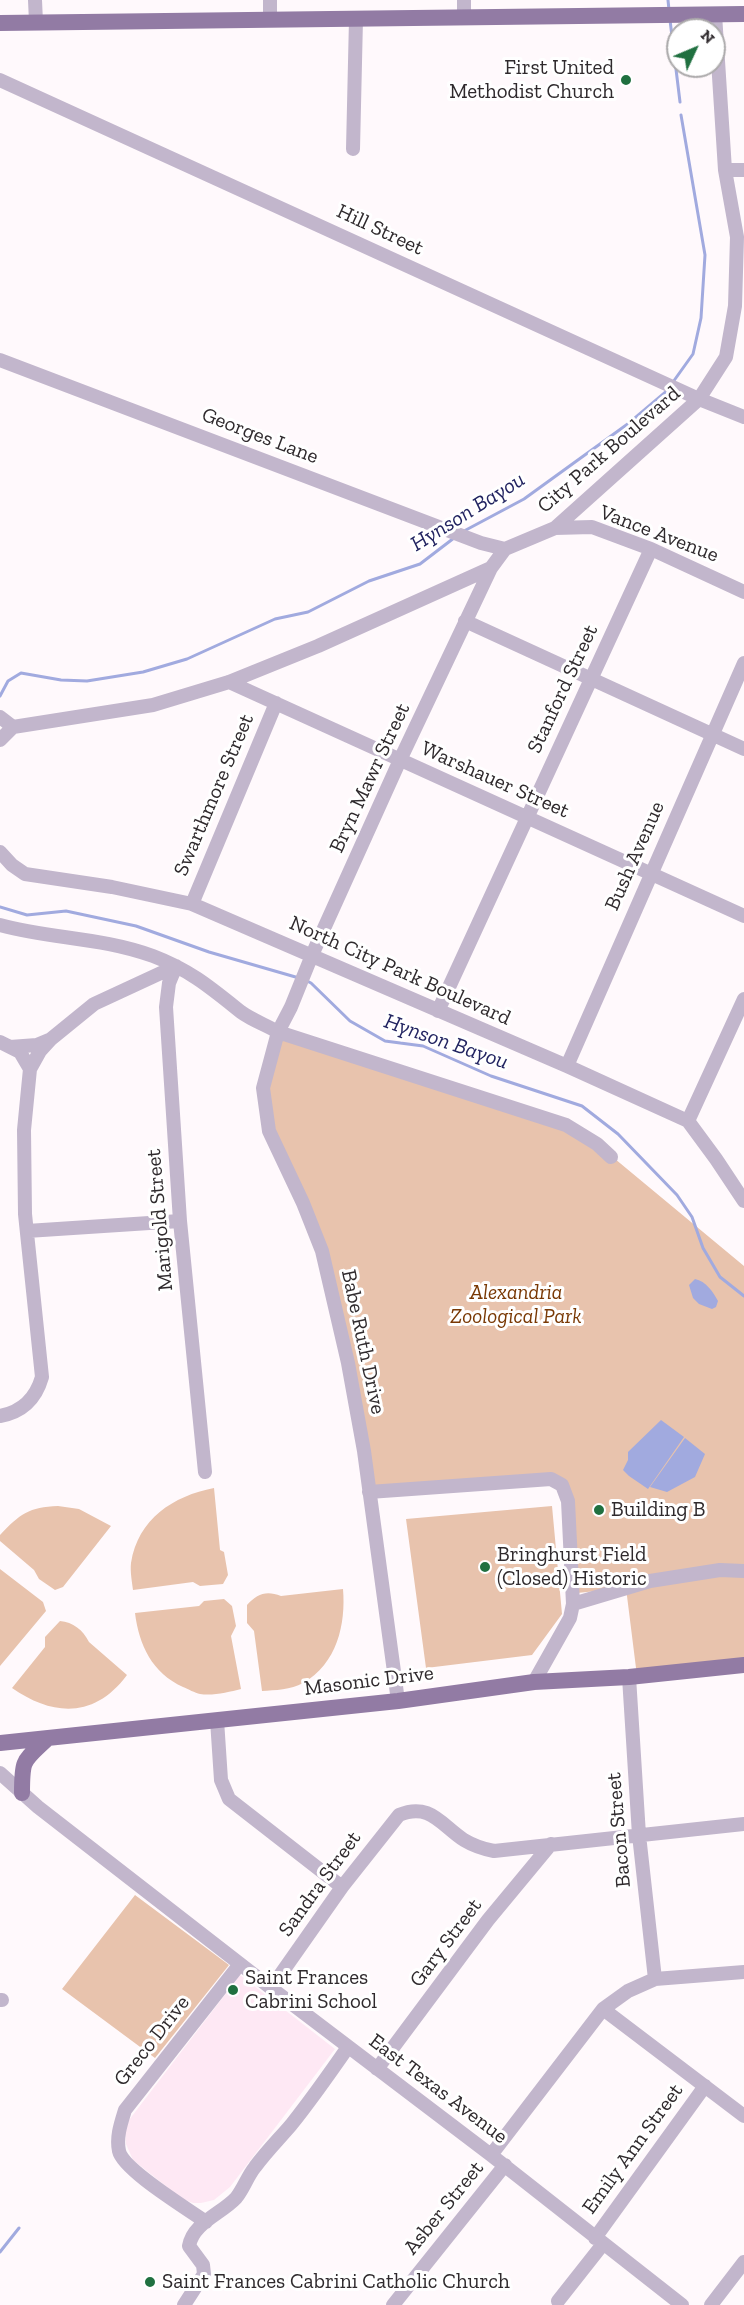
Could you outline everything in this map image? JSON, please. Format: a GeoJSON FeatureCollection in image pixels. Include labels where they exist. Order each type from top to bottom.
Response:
{"type":"FeatureCollection","features":[{"type":"Feature","properties":{"kind":"main road"},"geometry":{"type":"LineString","coordinates":[[0,22],[744,14]]}},
{"type":"Feature","properties":{"kind":"main road","name":"Masonic Drive"},"geometry":{"type":"LineString","coordinates":[[0,1743],[399,1701],[534,1682],[629,1677],[744,1665]]}},
{"type":"Feature","properties":{"kind":"main road"},"geometry":{"type":"LineString","coordinates":[[22,1793],[22,1767],[25,1760],[48,1738]]}},
{"type":"Feature","properties":{"kind":"street"},"geometry":{"type":"LineString","coordinates":[[35,0],[36,22]]}},
{"type":"Feature","properties":{"kind":"street"},"geometry":{"type":"LineString","coordinates":[[270,0],[270,20]]}},
{"type":"Feature","properties":{"kind":"street"},"geometry":{"type":"LineString","coordinates":[[464,0],[464,17]]}},
{"type":"Feature","properties":{"kind":"street","name":"City Park Boulevard"},"geometry":{"type":"LineString","coordinates":[[505,549],[555,528],[699,399],[726,357],[735,306],[740,239],[725,170],[715,14]]}},
{"type":"Feature","properties":{"kind":"street"},"geometry":{"type":"LineString","coordinates":[[353,149],[356,19]]}},
{"type":"Feature","properties":{"kind":"street","name":"Hill Street"},"geometry":{"type":"LineString","coordinates":[[0,80],[699,399],[744,417]]}},
{"type":"Feature","properties":{"kind":"street"},"geometry":{"type":"LineString","coordinates":[[725,170],[744,170]]}},
{"type":"Feature","properties":{"kind":"street","name":"Georges Lane"},"geometry":{"type":"LineString","coordinates":[[0,360],[481,543],[505,549]]}},
{"type":"Feature","properties":{"kind":"street","name":"Vance Avenue"},"geometry":{"type":"LineString","coordinates":[[555,528],[592,527],[651,549],[744,592]]}},
{"type":"Feature","properties":{"kind":"street"},"geometry":{"type":"LineString","coordinates":[[0,740],[13,727],[153,705],[229,682],[318,646],[491,568],[505,549]]}},
{"type":"Feature","properties":{"kind":"street","name":"Stanford Street"},"geometry":{"type":"LineString","coordinates":[[438,1011],[651,549]]}},
{"type":"Feature","properties":{"kind":"street","name":"Bryn Mawr Street"},"geometry":{"type":"LineString","coordinates":[[291,1007],[400,760],[491,568]]}},
{"type":"Feature","properties":{"kind":"street"},"geometry":{"type":"LineString","coordinates":[[465,621],[744,749]]}},
{"type":"Feature","properties":{"kind":"street","name":"Bush Avenue"},"geometry":{"type":"LineString","coordinates":[[567,1066],[744,663]]}},
{"type":"Feature","properties":{"kind":"street","name":"Warshauer Street"},"geometry":{"type":"LineString","coordinates":[[229,682],[744,916]]}},
{"type":"Feature","properties":{"kind":"street","name":"Swarthmore Street"},"geometry":{"type":"LineString","coordinates":[[192,904],[276,703]]}},
{"type":"Feature","properties":{"kind":"street"},"geometry":{"type":"LineString","coordinates":[[0,717],[13,727]]}},
{"type":"Feature","properties":{"kind":"street","name":"North City Park Boulevard"},"geometry":{"type":"LineString","coordinates":[[0,852],[12,865],[26,874],[112,887],[192,904],[310,961],[438,1011],[567,1066],[687,1121],[744,1201]]}},
{"type":"Feature","properties":{"kind":"street"},"geometry":{"type":"LineString","coordinates":[[0,925],[27,932],[106,942],[154,956],[203,981],[250,1017],[278,1032],[566,1125],[597,1144],[611,1157]]}},
{"type":"Feature","properties":{"kind":"street"},"geometry":{"type":"LineString","coordinates":[[0,1416],[30,1402],[38,1391],[42,1377],[27,1231],[23,1162],[30,1069],[40,1051],[51,1039],[94,1004],[176,966]]}},
{"type":"Feature","properties":{"kind":"street","name":"Marigold Street"},"geometry":{"type":"LineString","coordinates":[[176,966],[169,983],[166,1007],[180,1221],[205,1472]]}},
{"type":"Feature","properties":{"kind":"street"},"geometry":{"type":"LineString","coordinates":[[687,1121],[744,999]]}},
{"type":"Feature","properties":{"kind":"street","name":"Babe Ruth Drive"},"geometry":{"type":"LineString","coordinates":[[291,1007],[278,1032],[263,1088],[265,1113],[276,1148],[303,1203],[322,1251],[348,1363],[364,1451],[399,1701]]}},
{"type":"Feature","properties":{"kind":"street"},"geometry":{"type":"LineString","coordinates":[[5,1044],[37,1045],[51,1039]]}},
{"type":"Feature","properties":{"kind":"street"},"geometry":{"type":"LineString","coordinates":[[5,1044],[20,1052],[30,1069]]}},
{"type":"Feature","properties":{"kind":"street"},"geometry":{"type":"LineString","coordinates":[[27,1231],[180,1221]]}},
{"type":"Feature","properties":{"kind":"street"},"geometry":{"type":"LineString","coordinates":[[369,1492],[551,1479],[562,1485],[568,1501],[573,1604],[570,1618],[534,1682]]}},
{"type":"Feature","properties":{"kind":"street"},"geometry":{"type":"LineString","coordinates":[[573,1604],[650,1581],[720,1570],[744,1571]]}},
{"type":"Feature","properties":{"kind":"street","name":"Bacon Street"},"geometry":{"type":"LineString","coordinates":[[629,1677],[639,1835],[655,1979]]}},
{"type":"Feature","properties":{"kind":"street"},"geometry":{"type":"LineString","coordinates":[[216,1720],[221,1780],[229,1799],[342,1887]]}},
{"type":"Feature","properties":{"kind":"street","name":"East Texas Avenue"},"geometry":{"type":"LineString","coordinates":[[0,1773],[22,1793],[240,1964],[505,2165],[682,2305]]}},
{"type":"Feature","properties":{"kind":"street","name":"Sandra Street"},"geometry":{"type":"LineString","coordinates":[[271,1988],[342,1887],[399,1815],[417,1810],[429,1813],[464,1840],[495,1851],[551,1844]]}},
{"type":"Feature","properties":{"kind":"street"},"geometry":{"type":"LineString","coordinates":[[551,1844],[744,1824]]}},
{"type":"Feature","properties":{"kind":"street","name":"Gary Street"},"geometry":{"type":"LineString","coordinates":[[377,2069],[488,1920],[551,1844]]}},
{"type":"Feature","properties":{"kind":"street","name":"Greco Drive"},"geometry":{"type":"LineString","coordinates":[[206,2222],[130,2169],[119,2153],[118,2135],[125,2110],[240,1964]]}},
{"type":"Feature","properties":{"kind":"street"},"geometry":{"type":"LineString","coordinates":[[491,2155],[603,2009],[628,1991],[655,1979],[744,1972]]}},
{"type":"Feature","properties":{"kind":"street"},"geometry":{"type":"LineString","coordinates":[[603,2009],[744,2116]]}},
{"type":"Feature","properties":{"kind":"street"},"geometry":{"type":"LineString","coordinates":[[184,2305],[204,2274],[203,2265],[189,2246],[191,2237],[244,2189],[256,2165],[297,2116],[348,2047]]}},
{"type":"Feature","properties":{"kind":"street","name":"Emily Ann Street"},"geometry":{"type":"LineString","coordinates":[[558,2301],[705,2086]]}},
{"type":"Feature","properties":{"kind":"street","name":"Asber Street"},"geometry":{"type":"LineString","coordinates":[[393,2305],[505,2165]]}},
{"type":"Feature","properties":{"kind":"street"},"geometry":{"type":"LineString","coordinates":[[711,2305],[744,2262]]}},
{"type":"Feature","properties":{"kind":"shaded area"},"geometry":{"type":"Polygon","coordinates":[[[240,1975],[335,2049],[230,2187],[214,2200],[193,2203],[182,2199],[133,2160],[126,2144],[125,2132],[129,2120],[240,1975]]]}},
{"type":"Feature","properties":{"kind":"green space","name":"Alexandria Zoological Park"},"geometry":{"type":"Polygon","coordinates":[[[283,1030],[520,1109],[597,1144],[744,1266],[744,1663],[637,1676],[626,1588],[577,1593],[563,1485],[370,1491],[323,1252],[266,1113],[272,1060],[283,1030]]]}},
{"type":"Feature","properties":{"kind":"green space"},"geometry":{"type":"Polygon","coordinates":[[[214,1488],[220,1550],[224,1552],[228,1575],[223,1584],[200,1586],[193,1582],[133,1590],[131,1563],[135,1547],[150,1522],[160,1512],[185,1497],[214,1488]]]}},
{"type":"Feature","properties":{"kind":"green space"},"geometry":{"type":"Polygon","coordinates":[[[58,1506],[79,1509],[111,1526],[63,1587],[55,1590],[39,1579],[34,1570],[0,1541],[0,1535],[13,1522],[32,1510],[58,1506]]]}},
{"type":"Feature","properties":{"kind":"green space","name":"Bringhurst Field (Closed) Historic"},"geometry":{"type":"Polygon","coordinates":[[[552,1506],[562,1614],[532,1655],[426,1668],[406,1519],[552,1506]]]}},
{"type":"Feature","properties":{"kind":"green space"},"geometry":{"type":"Polygon","coordinates":[[[0,1569],[43,1602],[46,1611],[0,1666],[0,1569]]]}},
{"type":"Feature","properties":{"kind":"green space"},"geometry":{"type":"Polygon","coordinates":[[[343,1589],[341,1629],[337,1642],[324,1665],[303,1683],[283,1689],[262,1691],[254,1631],[247,1623],[247,1605],[254,1598],[266,1593],[281,1596],[343,1589]]]}},
{"type":"Feature","properties":{"kind":"green space"},"geometry":{"type":"Polygon","coordinates":[[[224,1599],[232,1606],[236,1626],[231,1636],[241,1689],[216,1694],[198,1693],[172,1681],[155,1666],[144,1647],[135,1613],[199,1606],[204,1601],[224,1599]]]}},
{"type":"Feature","properties":{"kind":"green space"},"geometry":{"type":"Polygon","coordinates":[[[60,1621],[77,1627],[89,1642],[127,1675],[115,1689],[88,1706],[58,1708],[28,1698],[12,1688],[45,1647],[45,1637],[60,1621]]]}},
{"type":"Feature","properties":{"kind":"green space"},"geometry":{"type":"Polygon","coordinates":[[[135,1895],[229,1965],[155,2058],[62,1989],[135,1895]]]}},
{"type":"Feature","properties":{"kind":"water"},"geometry":{"type":"Polygon","coordinates":[[[695,1279],[706,1284],[718,1301],[716,1307],[712,1309],[699,1304],[693,1298],[689,1285],[695,1279]]]}},
{"type":"Feature","properties":{"kind":"water"},"geometry":{"type":"Polygon","coordinates":[[[661,1420],[684,1437],[648,1489],[623,1470],[628,1460],[628,1452],[661,1420]]]}},
{"type":"Feature","properties":{"kind":"water"},"geometry":{"type":"Polygon","coordinates":[[[685,1438],[705,1454],[695,1477],[667,1492],[650,1487],[685,1438]]]}},
{"type":"Feature","properties":{"kind":"waterway","name":"Hynson Bayou"},"geometry":{"type":"LineString","coordinates":[[668,0],[669,10]]}},
{"type":"Feature","properties":{"kind":"waterway","name":"Hynson Bayou"},"geometry":{"type":"LineString","coordinates":[[677,78],[680,102]]}},
{"type":"Feature","properties":{"kind":"waterway","name":"Hynson Bayou"},"geometry":{"type":"LineString","coordinates":[[673,382],[693,354],[701,318],[705,255],[681,115]]}},
{"type":"Feature","properties":{"kind":"waterway","name":"Hynson Bayou"},"geometry":{"type":"LineString","coordinates":[[464,531],[524,499],[629,423],[668,390]]}},
{"type":"Feature","properties":{"kind":"waterway","name":"Hynson Bayou"},"geometry":{"type":"LineString","coordinates":[[0,696],[8,681],[21,673],[61,680],[87,681],[143,672],[187,659],[275,619],[308,612],[369,581],[420,564],[454,538]]}},
{"type":"Feature","properties":{"kind":"waterway","name":"Hynson Bayou"},"geometry":{"type":"LineString","coordinates":[[0,907],[27,915],[66,911],[136,926],[209,952],[299,978]]}},
{"type":"Feature","properties":{"kind":"waterway","name":"Hynson Bayou"},"geometry":{"type":"LineString","coordinates":[[305,980],[311,983],[350,1021],[385,1041],[423,1046],[491,1076],[582,1106],[618,1134],[677,1195],[692,1217],[703,1248],[720,1277],[744,1296]]}},
{"type":"Feature","properties":{"kind":"waterway"},"geometry":{"type":"LineString","coordinates":[[0,2252],[19,2228]]}},
{"type":"Feature","properties":{"kind":"place","name":"First United Methodist Church"},"geometry":{"type":"Point","coordinates":[626,80]}},
{"type":"Feature","properties":{"kind":"place","name":"Building B"},"geometry":{"type":"Point","coordinates":[599,1510]}},
{"type":"Feature","properties":{"kind":"place","name":"Bringhurst Field (Closed) Historic"},"geometry":{"type":"Point","coordinates":[485,1567]}},
{"type":"Feature","properties":{"kind":"place","name":"Saint Frances Cabrini School"},"geometry":{"type":"Point","coordinates":[233,1990]}},
{"type":"Feature","properties":{"kind":"place","name":"Saint Frances Cabrini Catholic Church"},"geometry":{"type":"Point","coordinates":[150,2282]}}]}
